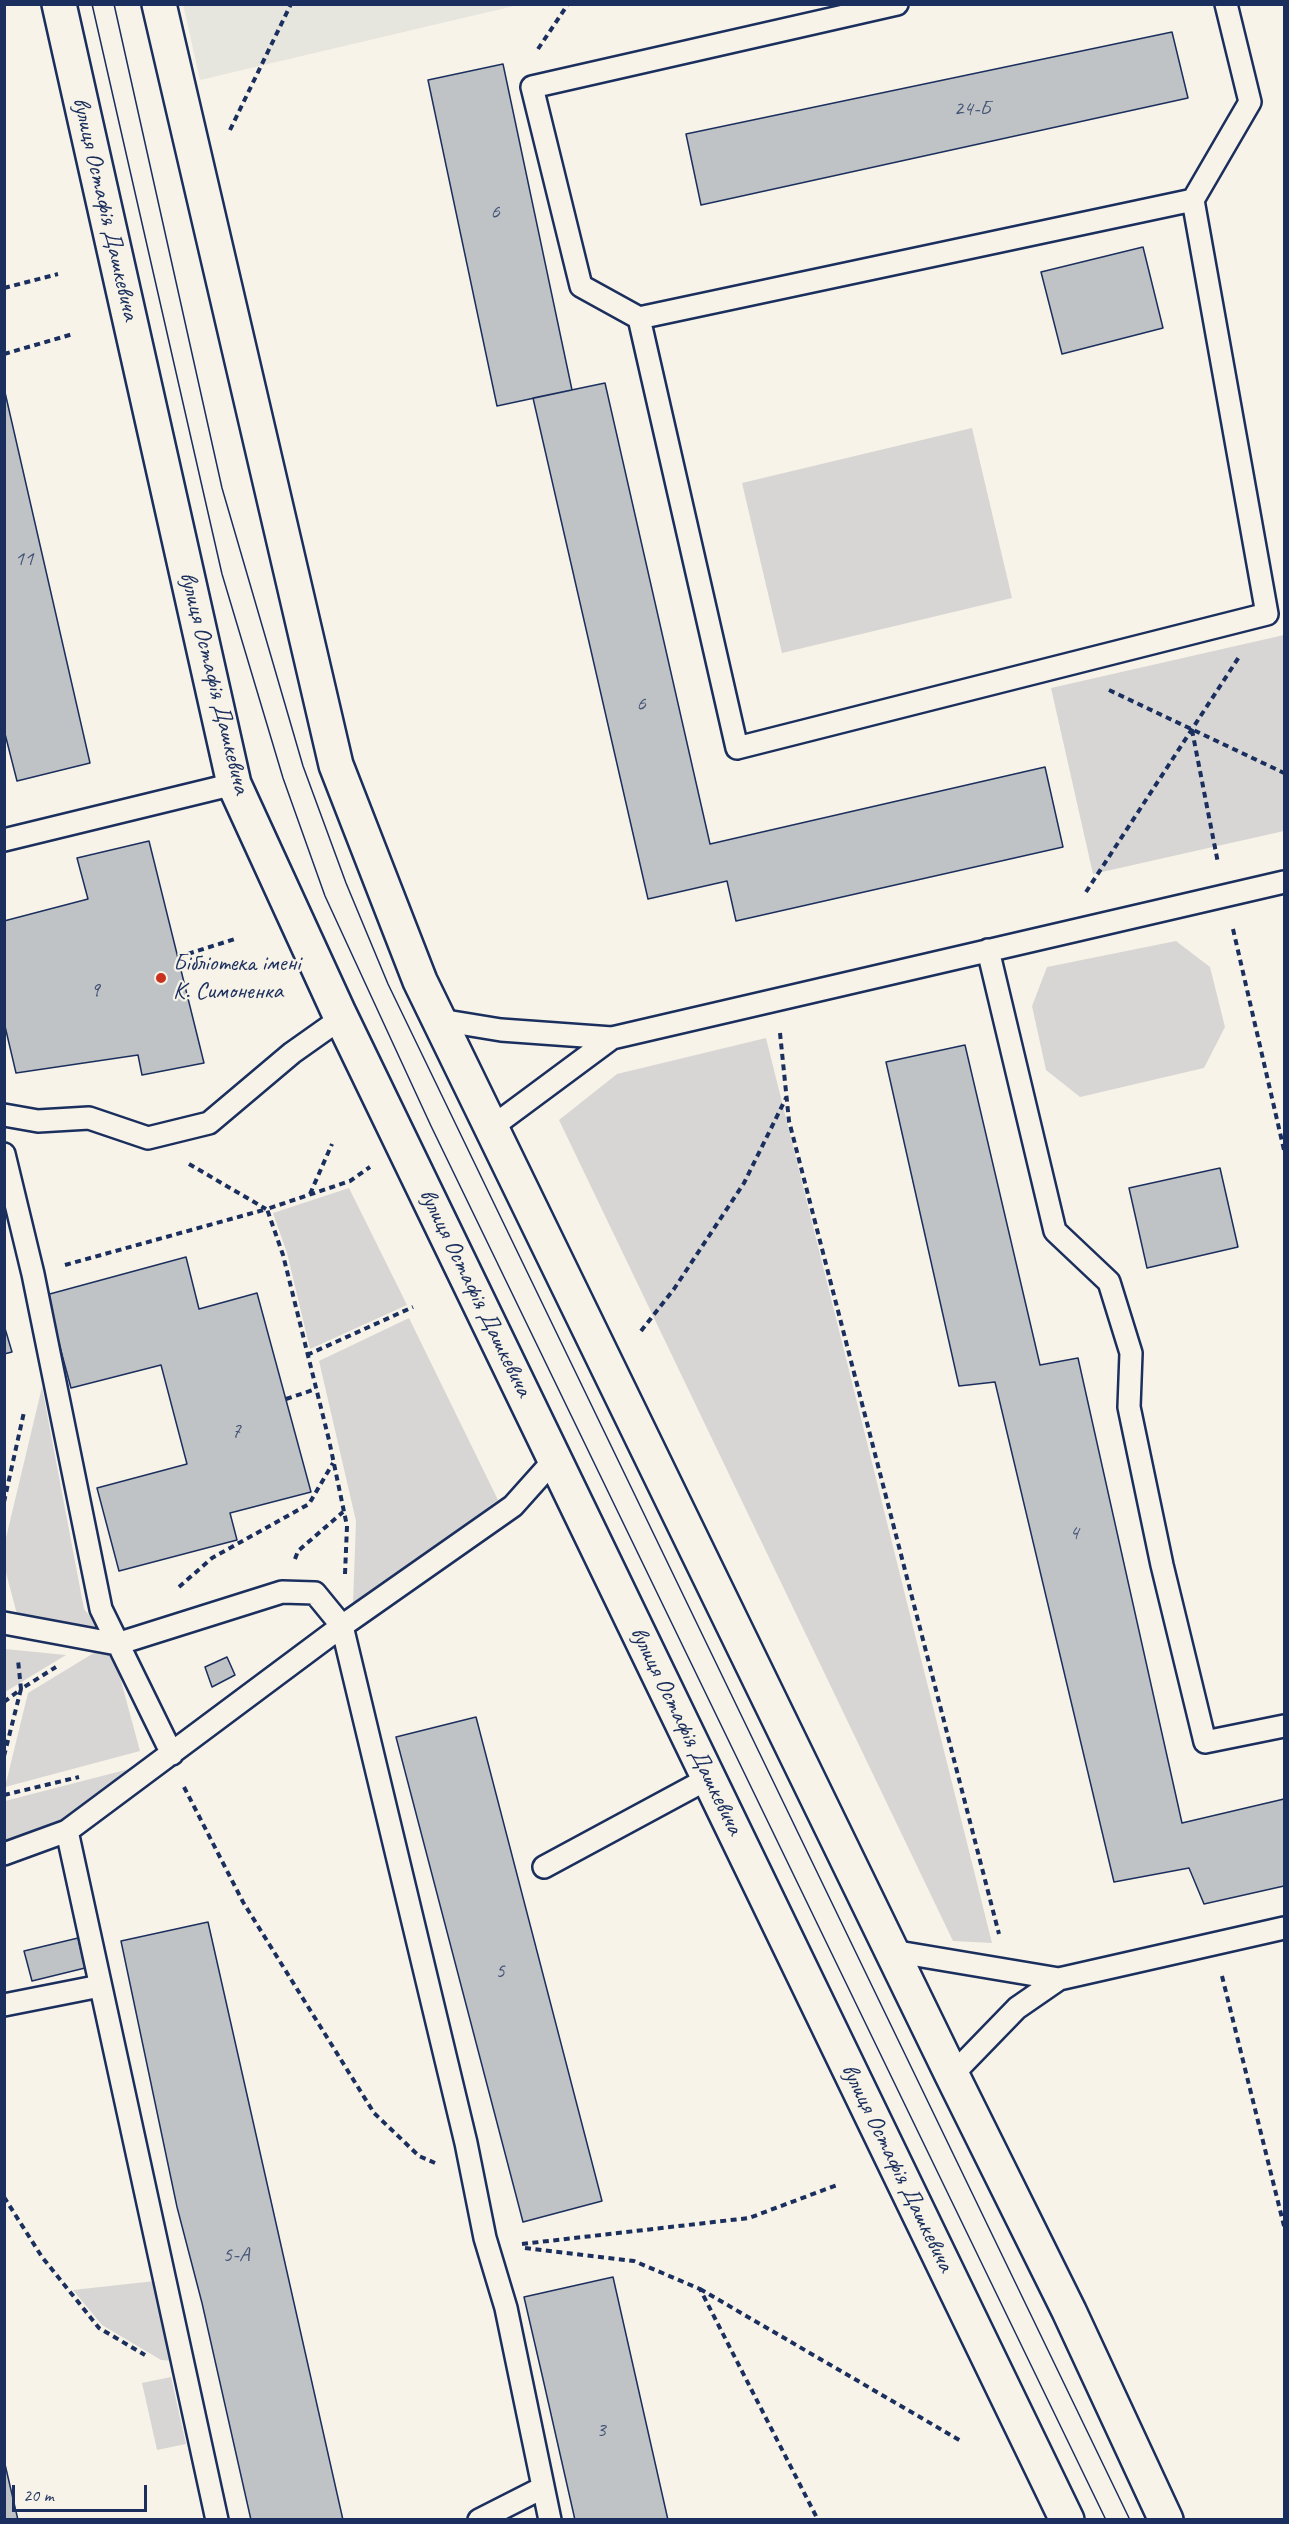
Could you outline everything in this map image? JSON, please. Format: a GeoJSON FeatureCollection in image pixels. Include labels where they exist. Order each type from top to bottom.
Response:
{"type":"FeatureCollection","features":[{"type":"Feature","properties":{"kind":"street","name":"вулиця Остафія Дашкевича"},"geometry":{"type":"LineString","coordinates":[[59,4],[234,784],[339,1011],[1067,2520]]}},
{"type":"Feature","properties":{"kind":"street"},"geometry":{"type":"LineString","coordinates":[[159,4],[336,765],[420,981],[1068,2311],[1166,2520]]}},
{"type":"Feature","properties":{"kind":"lane"},"geometry":{"type":"LineString","coordinates":[[897,4],[532,87],[580,286],[639,318],[1193,200]]}},
{"type":"Feature","properties":{"kind":"lane"},"geometry":{"type":"LineString","coordinates":[[639,318],[737,748],[1267,614],[1193,200],[1250,102],[1226,4]]}},
{"type":"Feature","properties":{"kind":"lane"},"geometry":{"type":"LineString","coordinates":[[4,840],[234,784]]}},
{"type":"Feature","properties":{"kind":"lane"},"geometry":{"type":"LineString","coordinates":[[440,1020],[501,1030],[612,1038],[1284,882]]}},
{"type":"Feature","properties":{"kind":"lane"},"geometry":{"type":"LineString","coordinates":[[987,951],[1055,1231],[1109,1282],[1131,1353],[1129,1407],[1162,1565],[1205,1742],[1284,1726]]}},
{"type":"Feature","properties":{"kind":"lane"},"geometry":{"type":"LineString","coordinates":[[4,1115],[38,1121],[89,1118],[148,1138],[209,1123],[292,1053],[333,1024],[339,1011]]}},
{"type":"Feature","properties":{"kind":"lane"},"geometry":{"type":"LineString","coordinates":[[492,1127],[612,1038]]}},
{"type":"Feature","properties":{"kind":"lane"},"geometry":{"type":"LineString","coordinates":[[4,1154],[33,1274],[101,1609],[172,1754]]}},
{"type":"Feature","properties":{"kind":"lane"},"geometry":{"type":"LineString","coordinates":[[4,1854],[67,1831],[342,1626],[513,1506],[555,1459]]}},
{"type":"Feature","properties":{"kind":"lane"},"geometry":{"type":"LineString","coordinates":[[9,1624],[117,1644],[282,1592],[315,1593],[342,1626],[474,2182],[485,2238],[506,2308],[550,2520]]}},
{"type":"Feature","properties":{"kind":"lane"},"geometry":{"type":"LineString","coordinates":[[544,1867],[709,1778]]}},
{"type":"Feature","properties":{"kind":"lane"},"geometry":{"type":"LineString","coordinates":[[67,1831],[217,2520]]}},
{"type":"Feature","properties":{"kind":"lane"},"geometry":{"type":"LineString","coordinates":[[952,2075],[1017,2007],[1059,1979],[1284,1928]]}},
{"type":"Feature","properties":{"kind":"lane"},"geometry":{"type":"LineString","coordinates":[[892,1951],[1059,1979]]}},
{"type":"Feature","properties":{"kind":"lane"},"geometry":{"type":"LineString","coordinates":[[4,2005],[100,1986]]}},
{"type":"Feature","properties":{"kind":"lane"},"geometry":{"type":"LineString","coordinates":[[479,2520],[542,2488]]}},
{"type":"Feature","properties":{"kind":"path"},"geometry":{"type":"LineString","coordinates":[[229,134],[291,4]]}},
{"type":"Feature","properties":{"kind":"path"},"geometry":{"type":"LineString","coordinates":[[532,58],[568,4]]}},
{"type":"Feature","properties":{"kind":"path"},"geometry":{"type":"LineString","coordinates":[[4,288],[58,274]]}},
{"type":"Feature","properties":{"kind":"path"},"geometry":{"type":"LineString","coordinates":[[4,354],[73,334]]}},
{"type":"Feature","properties":{"kind":"path"},"geometry":{"type":"LineString","coordinates":[[1083,896],[1267,614]]}},
{"type":"Feature","properties":{"kind":"path"},"geometry":{"type":"LineString","coordinates":[[1058,666],[1284,773]]}},
{"type":"Feature","properties":{"kind":"path"},"geometry":{"type":"LineString","coordinates":[[1192,730],[1225,896],[1284,1150]]}},
{"type":"Feature","properties":{"kind":"path"},"geometry":{"type":"LineString","coordinates":[[178,957],[238,938]]}},
{"type":"Feature","properties":{"kind":"path"},"geometry":{"type":"LineString","coordinates":[[777,999],[789,1121],[1000,1938]]}},
{"type":"Feature","properties":{"kind":"path"},"geometry":{"type":"LineString","coordinates":[[641,1331],[674,1289],[744,1183],[787,1098]]}},
{"type":"Feature","properties":{"kind":"path"},"geometry":{"type":"LineString","coordinates":[[148,1138],[267,1209],[283,1256],[347,1526],[342,1626]]}},
{"type":"Feature","properties":{"kind":"path"},"geometry":{"type":"LineString","coordinates":[[310,1195],[332,1144]]}},
{"type":"Feature","properties":{"kind":"path"},"geometry":{"type":"LineString","coordinates":[[33,1274],[267,1209],[350,1181]]}},
{"type":"Feature","properties":{"kind":"path"},"geometry":{"type":"LineString","coordinates":[[307,1355],[413,1307]]}},
{"type":"Feature","properties":{"kind":"path"},"geometry":{"type":"LineString","coordinates":[[286,1399],[316,1389]]}},
{"type":"Feature","properties":{"kind":"path"},"geometry":{"type":"LineString","coordinates":[[177,1589],[212,1558],[309,1504],[333,1461]]}},
{"type":"Feature","properties":{"kind":"path"},"geometry":{"type":"LineString","coordinates":[[282,1592],[298,1551],[344,1512]]}},
{"type":"Feature","properties":{"kind":"path"},"geometry":{"type":"LineString","coordinates":[[4,1756],[21,1689],[9,1624]]}},
{"type":"Feature","properties":{"kind":"path"},"geometry":{"type":"LineString","coordinates":[[4,1702],[21,1689]]}},
{"type":"Feature","properties":{"kind":"path"},"geometry":{"type":"LineString","coordinates":[[172,1754],[182,1782],[243,1902],[374,2113],[418,2156],[474,2182]]}},
{"type":"Feature","properties":{"kind":"path"},"geometry":{"type":"LineString","coordinates":[[1214,1944],[1284,2226]]}},
{"type":"Feature","properties":{"kind":"path"},"geometry":{"type":"LineString","coordinates":[[837,2185],[749,2218],[518,2246],[634,2261],[700,2289],[961,2441]]}},
{"type":"Feature","properties":{"kind":"path"},"geometry":{"type":"LineString","coordinates":[[4,2197],[42,2257],[99,2328],[162,2365],[185,2373]]}},
{"type":"Feature","properties":{"kind":"path"},"geometry":{"type":"LineString","coordinates":[[700,2289],[818,2520]]}},
{"type":"Feature","properties":{"kind":"shaded area"},"geometry":{"type":"Polygon","coordinates":[[[183,4],[518,4],[518,5],[200,80],[183,4]]]}},
{"type":"Feature","properties":{"kind":"shaded area"},"geometry":{"type":"Polygon","coordinates":[[[972,428],[1012,598],[782,653],[742,483],[972,428]]]}},
{"type":"Feature","properties":{"kind":"shaded area"},"geometry":{"type":"Polygon","coordinates":[[[1284,635],[1284,831],[1093,874],[1051,688],[1284,635]]]}},
{"type":"Feature","properties":{"kind":"shaded area"},"geometry":{"type":"Polygon","coordinates":[[[1176,941],[1210,967],[1225,1027],[1204,1068],[1080,1097],[1046,1070],[1032,1006],[1047,967],[1176,941]]]}},
{"type":"Feature","properties":{"kind":"shaded area"},"geometry":{"type":"Polygon","coordinates":[[[766,1038],[992,1943],[953,1941],[559,1120],[617,1074],[766,1038]]]}},
{"type":"Feature","properties":{"kind":"shaded area"},"geometry":{"type":"Polygon","coordinates":[[[349,1188],[407,1305],[310,1349],[287,1253],[273,1213],[349,1188]]]}},
{"type":"Feature","properties":{"kind":"shaded area"},"geometry":{"type":"Polygon","coordinates":[[[409,1318],[498,1500],[353,1604],[356,1521],[319,1361],[409,1318]]]}},
{"type":"Feature","properties":{"kind":"shaded area"},"geometry":{"type":"Polygon","coordinates":[[[42,1387],[84,1609],[104,1633],[18,1618],[5,1569],[5,1542],[42,1387]]]}},
{"type":"Feature","properties":{"kind":"shaded area"},"geometry":{"type":"Polygon","coordinates":[[[5,1649],[66,1655],[5,1692],[5,1649]]]}},
{"type":"Feature","properties":{"kind":"shaded area"},"geometry":{"type":"Polygon","coordinates":[[[97,1651],[114,1655],[140,1751],[5,1787],[28,1693],[97,1651]]]}},
{"type":"Feature","properties":{"kind":"shaded area"},"geometry":{"type":"Polygon","coordinates":[[[133,1768],[60,1825],[5,1846],[5,1801],[133,1768]]]}},
{"type":"Feature","properties":{"kind":"shaded area"},"geometry":{"type":"Polygon","coordinates":[[[155,2281],[175,2361],[161,2360],[102,2325],[73,2290],[155,2281]]]}},
{"type":"Feature","properties":{"kind":"shaded area"},"geometry":{"type":"Polygon","coordinates":[[[171,2377],[186,2444],[157,2450],[142,2383],[171,2377]]]}},
{"type":"Feature","properties":{"kind":"building"},"geometry":{"type":"Polygon","coordinates":[[[1172,32],[1188,98],[701,205],[686,134],[1172,32]]]}},
{"type":"Feature","properties":{"kind":"building"},"geometry":{"type":"Polygon","coordinates":[[[503,64],[572,390],[497,406],[428,80],[503,64]]]}},
{"type":"Feature","properties":{"kind":"building"},"geometry":{"type":"Polygon","coordinates":[[[1143,247],[1163,328],[1062,354],[1041,272],[1143,247]]]}},
{"type":"Feature","properties":{"kind":"building"},"geometry":{"type":"Polygon","coordinates":[[[605,383],[710,844],[1045,767],[1063,847],[736,921],[727,881],[648,899],[533,398],[605,383]]]}},
{"type":"Feature","properties":{"kind":"building"},"geometry":{"type":"Polygon","coordinates":[[[4,388],[90,763],[17,781],[4,730],[4,388]]]}},
{"type":"Feature","properties":{"kind":"building"},"geometry":{"type":"Polygon","coordinates":[[[149,841],[204,1063],[142,1075],[138,1055],[16,1073],[4,1022],[4,921],[88,899],[77,858],[149,841]]]}},
{"type":"Feature","properties":{"kind":"building"},"geometry":{"type":"Polygon","coordinates":[[[965,1045],[1040,1365],[1078,1358],[1182,1823],[1284,1799],[1284,1886],[1204,1904],[1189,1868],[1114,1882],[995,1382],[959,1386],[886,1062],[965,1045]]]}},
{"type":"Feature","properties":{"kind":"building"},"geometry":{"type":"Polygon","coordinates":[[[1220,1168],[1238,1247],[1147,1268],[1129,1188],[1220,1168]]]}},
{"type":"Feature","properties":{"kind":"building"},"geometry":{"type":"Polygon","coordinates":[[[186,1257],[199,1309],[257,1293],[311,1492],[230,1513],[237,1540],[119,1571],[97,1488],[187,1464],[161,1365],[71,1388],[46,1295],[186,1257]]]}},
{"type":"Feature","properties":{"kind":"building"},"geometry":{"type":"Polygon","coordinates":[[[4,1325],[12,1352],[4,1354],[4,1325]]]}},
{"type":"Feature","properties":{"kind":"building"},"geometry":{"type":"Polygon","coordinates":[[[227,1657],[235,1675],[212,1687],[205,1667],[227,1657]]]}},
{"type":"Feature","properties":{"kind":"building"},"geometry":{"type":"Polygon","coordinates":[[[476,1717],[602,2201],[523,2222],[396,1737],[476,1717]]]}},
{"type":"Feature","properties":{"kind":"building"},"geometry":{"type":"Polygon","coordinates":[[[208,1922],[343,2520],[251,2520],[202,2303],[177,2207],[121,1941],[208,1922]]]}},
{"type":"Feature","properties":{"kind":"building"},"geometry":{"type":"Polygon","coordinates":[[[78,1938],[85,1968],[32,1981],[24,1951],[78,1938]]]}},
{"type":"Feature","properties":{"kind":"building"},"geometry":{"type":"Polygon","coordinates":[[[613,2277],[668,2520],[575,2520],[524,2297],[613,2277]]]}},
{"type":"Feature","properties":{"kind":"building"},"geometry":{"type":"Polygon","coordinates":[[[4,2460],[18,2520],[4,2520],[4,2460]]]}},
{"type":"Feature","properties":{"kind":"tram line"},"geometry":{"type":"LineString","coordinates":[[92,4],[222,574],[283,778],[325,896],[431,1126],[1106,2520]]}},
{"type":"Feature","properties":{"kind":"tram line"},"geometry":{"type":"LineString","coordinates":[[114,4],[222,488],[303,766],[346,883],[388,984],[1130,2520]]}},
{"type":"Feature","properties":{"kind":"place","name":"Бібліотека імені К. Симоненка"},"geometry":{"type":"Point","coordinates":[161,978]}}]}
